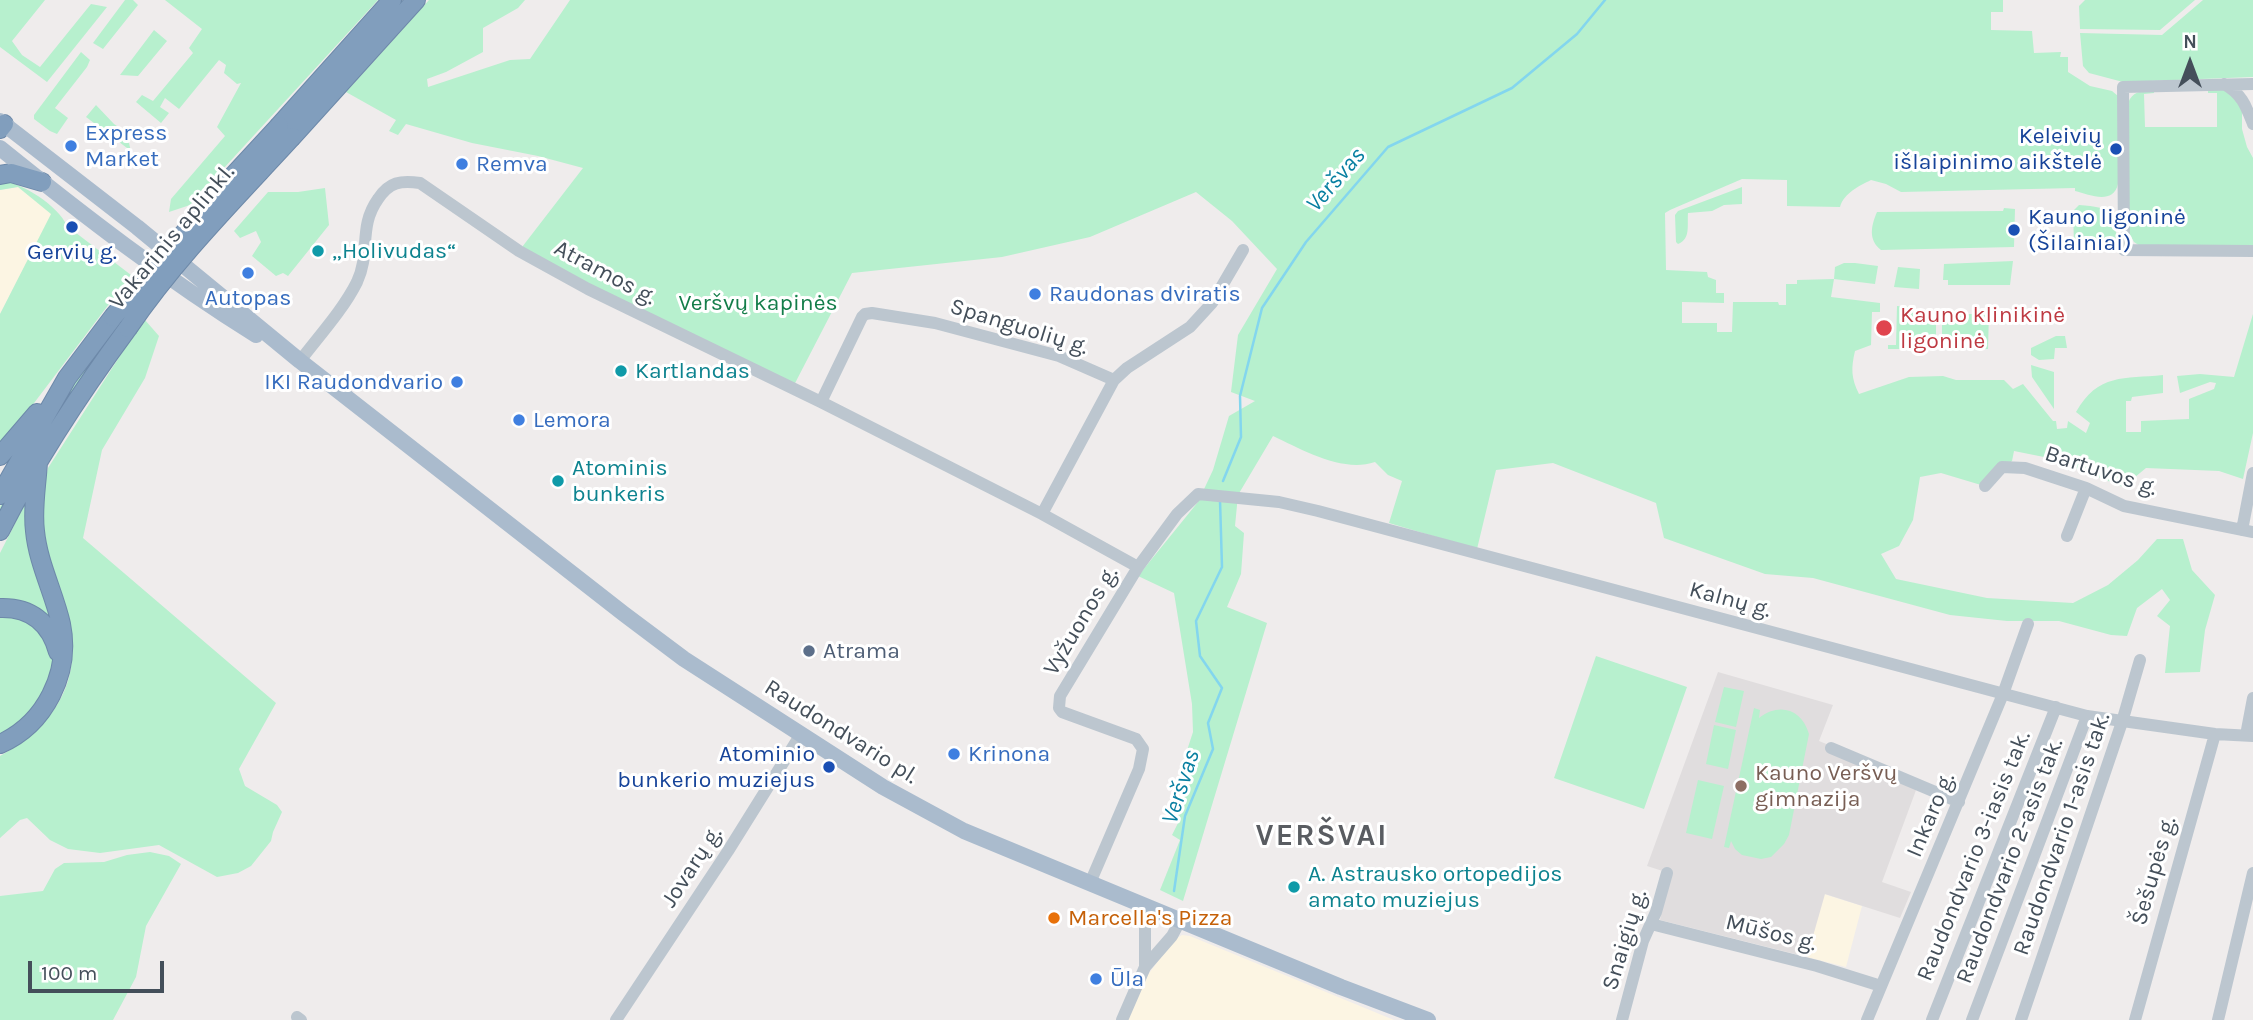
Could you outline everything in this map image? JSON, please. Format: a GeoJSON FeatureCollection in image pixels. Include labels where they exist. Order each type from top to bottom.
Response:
{"type":"FeatureCollection","features":[{"type":"Feature","properties":{"kind":"highway","name":"Vakarinis aplinkl."},"geometry":{"type":"LineString","coordinates":[[0,531],[38,461],[84,388],[148,299],[216,219],[392,0]]}},
{"type":"Feature","properties":{"kind":"highway","name":"Vakarinis aplinkl."},"geometry":{"type":"LineString","coordinates":[[0,495],[67,378],[113,317],[230,179],[285,132],[416,0]]}},
{"type":"Feature","properties":{"kind":"highway"},"geometry":{"type":"LineString","coordinates":[[0,175],[11,173],[42,182]]}},
{"type":"Feature","properties":{"kind":"highway"},"geometry":{"type":"LineString","coordinates":[[0,456],[67,378]]}},
{"type":"Feature","properties":{"kind":"highway"},"geometry":{"type":"LineString","coordinates":[[0,744],[21,732],[45,708],[59,677],[63,647],[61,624],[41,561],[35,531],[38,461]]}},
{"type":"Feature","properties":{"kind":"highway"},"geometry":{"type":"LineString","coordinates":[[0,608],[25,610],[44,623],[55,643],[60,662]]}},
{"type":"Feature","properties":{"kind":"main road","name":"Raudondvario pl."},"geometry":{"type":"LineString","coordinates":[[1,125],[27,142],[211,286],[300,361],[634,622],[684,659],[917,807],[964,831],[1428,1020]]}},
{"type":"Feature","properties":{"kind":"main road","name":"Raudondvario pl."},"geometry":{"type":"LineString","coordinates":[[0,148],[126,248],[203,302],[300,361]]}},
{"type":"Feature","properties":{"kind":"street"},"geometry":{"type":"LineString","coordinates":[[2224,84],[2235,90],[2243,99],[2253,124]]}},
{"type":"Feature","properties":{"kind":"street"},"geometry":{"type":"LineString","coordinates":[[2253,84],[2123,87],[2124,250],[2253,251]]}},
{"type":"Feature","properties":{"kind":"street","name":"Atramos g."},"geometry":{"type":"LineString","coordinates":[[300,361],[357,283],[365,257],[365,232],[370,210],[391,184],[408,181],[420,183],[519,251],[582,286],[821,402],[1042,514],[1138,567]]}},
{"type":"Feature","properties":{"kind":"street"},"geometry":{"type":"LineString","coordinates":[[1042,514],[1114,380],[1127,368],[1190,327],[1212,303],[1243,250]]}},
{"type":"Feature","properties":{"kind":"street","name":"Spanguolių g."},"geometry":{"type":"LineString","coordinates":[[821,402],[862,317],[872,313],[934,323],[1059,356],[1114,380]]}},
{"type":"Feature","properties":{"kind":"street","name":"Bartuvos g."},"geometry":{"type":"LineString","coordinates":[[1985,486],[1998,470],[2009,466],[2025,468],[2086,488],[2124,506],[2248,531]]}},
{"type":"Feature","properties":{"kind":"street"},"geometry":{"type":"LineString","coordinates":[[2248,531],[2253,473]]}},
{"type":"Feature","properties":{"kind":"street"},"geometry":{"type":"LineString","coordinates":[[2067,536],[2086,488]]}},
{"type":"Feature","properties":{"kind":"street","name":"Kalnų g."},"geometry":{"type":"LineString","coordinates":[[1138,567],[1177,513],[1198,494],[1279,502],[2087,716],[2215,734],[2250,735]]}},
{"type":"Feature","properties":{"kind":"street","name":"Vyžuonos g."},"geometry":{"type":"LineString","coordinates":[[1090,883],[1139,769],[1143,748],[1136,739],[1062,712],[1059,702],[1138,567]]}},
{"type":"Feature","properties":{"kind":"street","name":"Inkaro g."},"geometry":{"type":"LineString","coordinates":[[1867,1020],[2003,694],[2028,624]]}},
{"type":"Feature","properties":{"kind":"street","name":"Raudondvario 1-asis tak."},"geometry":{"type":"LineString","coordinates":[[2021,1020],[2122,722],[2140,660]]}},
{"type":"Feature","properties":{"kind":"street"},"geometry":{"type":"LineString","coordinates":[[2250,735],[2253,698]]}},
{"type":"Feature","properties":{"kind":"street","name":"Raudondvario 3-iasis tak."},"geometry":{"type":"LineString","coordinates":[[1932,1020],[2056,707]]}},
{"type":"Feature","properties":{"kind":"street","name":"Raudondvario 2-asis tak."},"geometry":{"type":"LineString","coordinates":[[1972,1020],[2087,716]]}},
{"type":"Feature","properties":{"kind":"street","name":"Jovarų g."},"geometry":{"type":"LineString","coordinates":[[616,1020],[728,851],[801,734]]}},
{"type":"Feature","properties":{"kind":"street","name":"Šešupės g."},"geometry":{"type":"LineString","coordinates":[[2135,1020],[2215,734]]}},
{"type":"Feature","properties":{"kind":"street"},"geometry":{"type":"LineString","coordinates":[[1830,748],[1959,802]]}},
{"type":"Feature","properties":{"kind":"street","name":"Snaigių g."},"geometry":{"type":"LineString","coordinates":[[1622,1020],[1643,941],[1651,925],[1667,873]]}},
{"type":"Feature","properties":{"kind":"street"},"geometry":{"type":"LineString","coordinates":[[2218,1020],[2248,922],[2253,873]]}},
{"type":"Feature","properties":{"kind":"street"},"geometry":{"type":"LineString","coordinates":[[1145,906],[1145,967]]}},
{"type":"Feature","properties":{"kind":"street"},"geometry":{"type":"LineString","coordinates":[[1122,1020],[1145,967],[1172,936],[1180,921]]}},
{"type":"Feature","properties":{"kind":"street","name":"Mūšos g."},"geometry":{"type":"LineString","coordinates":[[1651,925],[1817,966],[1881,986]]}},
{"type":"Feature","properties":{"kind":"shaded area"},"geometry":{"type":"Polygon","coordinates":[[[18,187],[52,214],[0,314],[0,190],[18,187]]]}},
{"type":"Feature","properties":{"kind":"shaded area","name":"Kauno Veršvų gimnazija"},"geometry":{"type":"Polygon","coordinates":[[[1718,672],[1833,705],[1819,741],[1919,782],[1882,882],[1911,892],[1900,918],[1825,894],[1807,957],[1660,920],[1669,873],[1647,866],[1718,672]]]}},
{"type":"Feature","properties":{"kind":"shaded area"},"geometry":{"type":"Polygon","coordinates":[[[1824,894],[1862,906],[1846,967],[1807,957],[1824,894]]]}},
{"type":"Feature","properties":{"kind":"shaded area"},"geometry":{"type":"Polygon","coordinates":[[[1182,935],[1394,1020],[1128,1020],[1147,976],[1174,940],[1182,935]]]}},
{"type":"Feature","properties":{"kind":"green space"},"geometry":{"type":"Polygon","coordinates":[[[0,0],[45,0],[12,41],[22,55],[40,67],[91,4],[107,7],[47,82],[0,47],[0,0]]]}},
{"type":"Feature","properties":{"kind":"green space"},"geometry":{"type":"Polygon","coordinates":[[[125,0],[133,0],[138,5],[103,49],[93,43],[125,0]]]}},
{"type":"Feature","properties":{"kind":"green space"},"geometry":{"type":"Polygon","coordinates":[[[165,0],[378,0],[190,205],[169,212],[171,199],[225,136],[217,127],[241,83],[237,84],[224,73],[226,65],[219,60],[179,109],[165,98],[160,107],[169,113],[161,123],[136,102],[142,95],[153,101],[193,53],[189,48],[202,29],[165,0]]]}},
{"type":"Feature","properties":{"kind":"green space","name":"Veršvų kapinės"},"geometry":{"type":"Polygon","coordinates":[[[429,0],[525,0],[518,8],[483,28],[483,52],[427,79],[428,87],[510,60],[530,59],[570,0],[2003,0],[2003,12],[1991,12],[1991,30],[2032,31],[2034,53],[2061,52],[2060,57],[2068,57],[2068,72],[2090,86],[2112,91],[2118,96],[2118,184],[2111,195],[2094,196],[2075,191],[2075,188],[1901,192],[1871,180],[1848,194],[1840,207],[1787,206],[1787,180],[1742,179],[1665,213],[1666,270],[1707,272],[1708,277],[1716,280],[1716,293],[1724,293],[1724,303],[1682,302],[1682,323],[1717,323],[1717,332],[1732,332],[1733,302],[1778,302],[1779,305],[1786,305],[1786,284],[1797,284],[1797,280],[1834,279],[1831,297],[1880,303],[1880,312],[1872,312],[1871,345],[1855,351],[1852,373],[1859,394],[1909,377],[2004,380],[2013,389],[2023,384],[2053,421],[2056,421],[2057,429],[2067,428],[2068,421],[2086,433],[2090,423],[2076,412],[2084,399],[2103,384],[2124,378],[2163,375],[2163,393],[2132,397],[2131,401],[2126,401],[2126,432],[2141,432],[2141,421],[2189,419],[2189,399],[2214,389],[2216,383],[2210,382],[2180,393],[2177,376],[2200,374],[2234,377],[2253,314],[2253,433],[2243,479],[2219,471],[2146,468],[2123,487],[2054,459],[2014,451],[2012,461],[1981,485],[1941,473],[1920,477],[1913,520],[1899,546],[1881,554],[1896,579],[1987,598],[2073,603],[2108,585],[2138,560],[2157,539],[2183,539],[2192,570],[2215,595],[2205,630],[2200,672],[2165,673],[2170,626],[2157,616],[2170,600],[2162,589],[2137,608],[2127,636],[2111,635],[2059,621],[2007,621],[1950,615],[1813,578],[1765,574],[1664,538],[1656,503],[1553,463],[1496,470],[1477,549],[1389,523],[1402,481],[1388,475],[1375,462],[1349,465],[1336,462],[1273,436],[1238,495],[1235,526],[1244,533],[1241,574],[1227,607],[1267,623],[1183,901],[1160,890],[1180,840],[1172,835],[1178,823],[1165,818],[1193,732],[1192,704],[1174,593],[1138,576],[1198,502],[1213,470],[1229,416],[1255,401],[1231,392],[1238,335],[1277,269],[1232,221],[1196,192],[1090,237],[1002,257],[852,273],[792,389],[519,251],[583,168],[472,143],[406,124],[398,135],[389,131],[396,120],[346,92],[429,0]]]}},
{"type":"Feature","properties":{"kind":"green space"},"geometry":{"type":"Polygon","coordinates":[[[2085,0],[2195,0],[2160,30],[2080,29],[2079,6],[2085,0]]]}},
{"type":"Feature","properties":{"kind":"green space"},"geometry":{"type":"Polygon","coordinates":[[[2203,0],[2253,0],[2253,77],[2123,82],[2089,73],[2083,66],[2080,33],[2162,35],[2203,0]]]}},
{"type":"Feature","properties":{"kind":"green space"},"geometry":{"type":"Polygon","coordinates":[[[154,30],[167,41],[138,76],[120,75],[154,30]]]}},
{"type":"Feature","properties":{"kind":"green space"},"geometry":{"type":"Polygon","coordinates":[[[81,52],[90,60],[55,108],[68,118],[57,134],[34,119],[34,115],[81,52]]]}},
{"type":"Feature","properties":{"kind":"green space"},"geometry":{"type":"Polygon","coordinates":[[[2228,89],[2242,108],[2242,129],[2253,158],[2253,246],[2140,246],[2129,233],[2130,99],[2139,92],[2154,91],[2144,94],[2145,127],[2217,127],[2217,93],[2208,93],[2208,90],[2228,89]]]}},
{"type":"Feature","properties":{"kind":"green space"},"geometry":{"type":"Polygon","coordinates":[[[96,105],[126,132],[131,151],[86,117],[96,105]]]}},
{"type":"Feature","properties":{"kind":"green space"},"geometry":{"type":"Polygon","coordinates":[[[0,180],[18,186],[48,203],[67,226],[131,275],[0,448],[0,314],[51,214],[18,187],[0,190],[0,180]]]}},
{"type":"Feature","properties":{"kind":"green space"},"geometry":{"type":"Polygon","coordinates":[[[1742,187],[1742,204],[1688,213],[1687,235],[1682,242],[1676,242],[1675,215],[1678,211],[1742,187]]]}},
{"type":"Feature","properties":{"kind":"green space"},"geometry":{"type":"Polygon","coordinates":[[[325,188],[329,225],[288,276],[283,273],[276,276],[252,256],[261,242],[256,231],[240,238],[234,231],[268,192],[298,192],[325,188]]]}},
{"type":"Feature","properties":{"kind":"green space"},"geometry":{"type":"Polygon","coordinates":[[[2079,205],[2098,207],[2109,212],[2118,241],[2115,246],[2074,244],[2073,211],[2079,205]]]}},
{"type":"Feature","properties":{"kind":"green space"},"geometry":{"type":"Polygon","coordinates":[[[2004,208],[2015,209],[2014,247],[1881,250],[1872,237],[1877,212],[2003,211],[2004,208]]]}},
{"type":"Feature","properties":{"kind":"green space"},"geometry":{"type":"Polygon","coordinates":[[[2013,261],[2010,285],[1948,285],[1948,280],[1943,280],[1944,264],[2013,261]]]}},
{"type":"Feature","properties":{"kind":"green space"},"geometry":{"type":"Polygon","coordinates":[[[1844,263],[1878,266],[1875,284],[1834,279],[1835,267],[1844,263]]]}},
{"type":"Feature","properties":{"kind":"green space"},"geometry":{"type":"Polygon","coordinates":[[[1898,267],[1920,269],[1919,289],[1894,287],[1898,267]]]}},
{"type":"Feature","properties":{"kind":"green space"},"geometry":{"type":"Polygon","coordinates":[[[1897,306],[1913,307],[1913,311],[1936,314],[1936,342],[1932,342],[1932,349],[1888,349],[1888,345],[1896,345],[1897,306]]]}},
{"type":"Feature","properties":{"kind":"green space"},"geometry":{"type":"Polygon","coordinates":[[[1989,312],[1988,349],[1947,349],[1947,342],[1942,342],[1942,314],[1989,312]]]}},
{"type":"Feature","properties":{"kind":"green space"},"geometry":{"type":"Polygon","coordinates":[[[117,320],[122,324],[0,517],[0,507],[28,459],[117,320]]]}},
{"type":"Feature","properties":{"kind":"green space"},"geometry":{"type":"Polygon","coordinates":[[[145,320],[159,336],[145,378],[102,450],[83,538],[276,703],[239,769],[245,786],[277,805],[282,812],[271,841],[251,866],[238,873],[217,877],[159,845],[100,853],[68,849],[50,840],[27,818],[20,820],[0,838],[0,756],[35,731],[49,716],[60,700],[72,663],[68,619],[39,525],[48,468],[145,320]]]}},
{"type":"Feature","properties":{"kind":"green space"},"geometry":{"type":"Polygon","coordinates":[[[2056,336],[2065,336],[2067,348],[2055,348],[2054,359],[2039,360],[2031,355],[2031,348],[2056,336]]]}},
{"type":"Feature","properties":{"kind":"green space"},"geometry":{"type":"Polygon","coordinates":[[[2031,365],[2054,372],[2054,409],[2032,377],[2031,365]]]}},
{"type":"Feature","properties":{"kind":"green space"},"geometry":{"type":"Polygon","coordinates":[[[27,500],[55,624],[0,604],[0,553],[27,500]]]}},
{"type":"Feature","properties":{"kind":"green space"},"geometry":{"type":"Polygon","coordinates":[[[7,613],[38,624],[51,649],[52,668],[42,697],[30,713],[0,734],[0,615],[7,613]]]}},
{"type":"Feature","properties":{"kind":"green space"},"geometry":{"type":"Polygon","coordinates":[[[1596,656],[1687,687],[1644,809],[1554,778],[1596,656]]]}},
{"type":"Feature","properties":{"kind":"green space"},"geometry":{"type":"Polygon","coordinates":[[[1724,687],[1744,691],[1736,727],[1715,722],[1724,687]]]}},
{"type":"Feature","properties":{"kind":"green space"},"geometry":{"type":"Polygon","coordinates":[[[1754,708],[1760,710],[1759,718],[1774,710],[1789,711],[1801,719],[1809,734],[1789,835],[1771,857],[1761,859],[1742,855],[1731,841],[1729,848],[1724,847],[1754,708]]]}},
{"type":"Feature","properties":{"kind":"green space"},"geometry":{"type":"Polygon","coordinates":[[[1714,725],[1736,730],[1728,769],[1706,764],[1714,725]]]}},
{"type":"Feature","properties":{"kind":"green space"},"geometry":{"type":"Polygon","coordinates":[[[1698,780],[1724,786],[1712,839],[1686,833],[1698,780]]]}},
{"type":"Feature","properties":{"kind":"green space"},"geometry":{"type":"Polygon","coordinates":[[[150,852],[169,856],[181,864],[146,926],[136,977],[113,1020],[0,1020],[0,896],[43,891],[55,869],[64,863],[104,862],[150,852]]]}},
{"type":"Feature","properties":{"kind":"waterway","name":"Veršvas"},"geometry":{"type":"LineString","coordinates":[[1223,481],[1241,437],[1240,396],[1262,308],[1306,242],[1388,147],[1512,88],[1577,34],[1605,0]]}},
{"type":"Feature","properties":{"kind":"waterway","name":"Veršvas"},"geometry":{"type":"LineString","coordinates":[[1174,891],[1185,816],[1213,749],[1208,723],[1222,688],[1200,656],[1196,621],[1222,567],[1220,500]]}},
{"type":"Feature","properties":{"kind":"place","name":"Express Market"},"geometry":{"type":"Point","coordinates":[71,146]}},
{"type":"Feature","properties":{"kind":"place","name":"Keleivių išlaipinimo aikštelė"},"geometry":{"type":"Point","coordinates":[2116,149]}},
{"type":"Feature","properties":{"kind":"place","name":"Remva"},"geometry":{"type":"Point","coordinates":[462,164]}},
{"type":"Feature","properties":{"kind":"place","name":"Gervių g."},"geometry":{"type":"Point","coordinates":[72,227]}},
{"type":"Feature","properties":{"kind":"place","name":"Kauno ligoninė (Šilainiai)"},"geometry":{"type":"Point","coordinates":[2014,230]}},
{"type":"Feature","properties":{"kind":"place","name":"„Holivudas“"},"geometry":{"type":"Point","coordinates":[318,251]}},
{"type":"Feature","properties":{"kind":"place","name":"Autopas"},"geometry":{"type":"Point","coordinates":[248,273]}},
{"type":"Feature","properties":{"kind":"place","name":"Raudonas dviratis"},"geometry":{"type":"Point","coordinates":[1035,294]}},
{"type":"Feature","properties":{"kind":"place","name":"Kauno klinikinė ligoninė"},"geometry":{"type":"Point","coordinates":[1884,328]}},
{"type":"Feature","properties":{"kind":"place","name":"Kartlandas"},"geometry":{"type":"Point","coordinates":[621,371]}},
{"type":"Feature","properties":{"kind":"place","name":"IKI Raudondvario"},"geometry":{"type":"Point","coordinates":[457,382]}},
{"type":"Feature","properties":{"kind":"place","name":"Lemora"},"geometry":{"type":"Point","coordinates":[519,420]}},
{"type":"Feature","properties":{"kind":"place","name":"Atominis bunkeris"},"geometry":{"type":"Point","coordinates":[558,481]}},
{"type":"Feature","properties":{"kind":"place","name":"Atrama"},"geometry":{"type":"Point","coordinates":[809,651]}},
{"type":"Feature","properties":{"kind":"place","name":"Krinona"},"geometry":{"type":"Point","coordinates":[954,754]}},
{"type":"Feature","properties":{"kind":"place","name":"Atominio bunkerio muziejus"},"geometry":{"type":"Point","coordinates":[829,767]}},
{"type":"Feature","properties":{"kind":"place","name":"Kauno Veršvų gimnazija"},"geometry":{"type":"Point","coordinates":[1741,786]}},
{"type":"Feature","properties":{"kind":"place","name":"A. Astrausko ortopedijos amato muziejus"},"geometry":{"type":"Point","coordinates":[1294,887]}},
{"type":"Feature","properties":{"kind":"place","name":"Marcella's Pizza"},"geometry":{"type":"Point","coordinates":[1054,918]}},
{"type":"Feature","properties":{"kind":"place","name":"Ūla"},"geometry":{"type":"Point","coordinates":[1096,979]}},
{"type":"Feature","properties":{"kind":"district","name":"VERŠVAI"},"geometry":{"type":"Point","coordinates":[1322,836]}}]}
